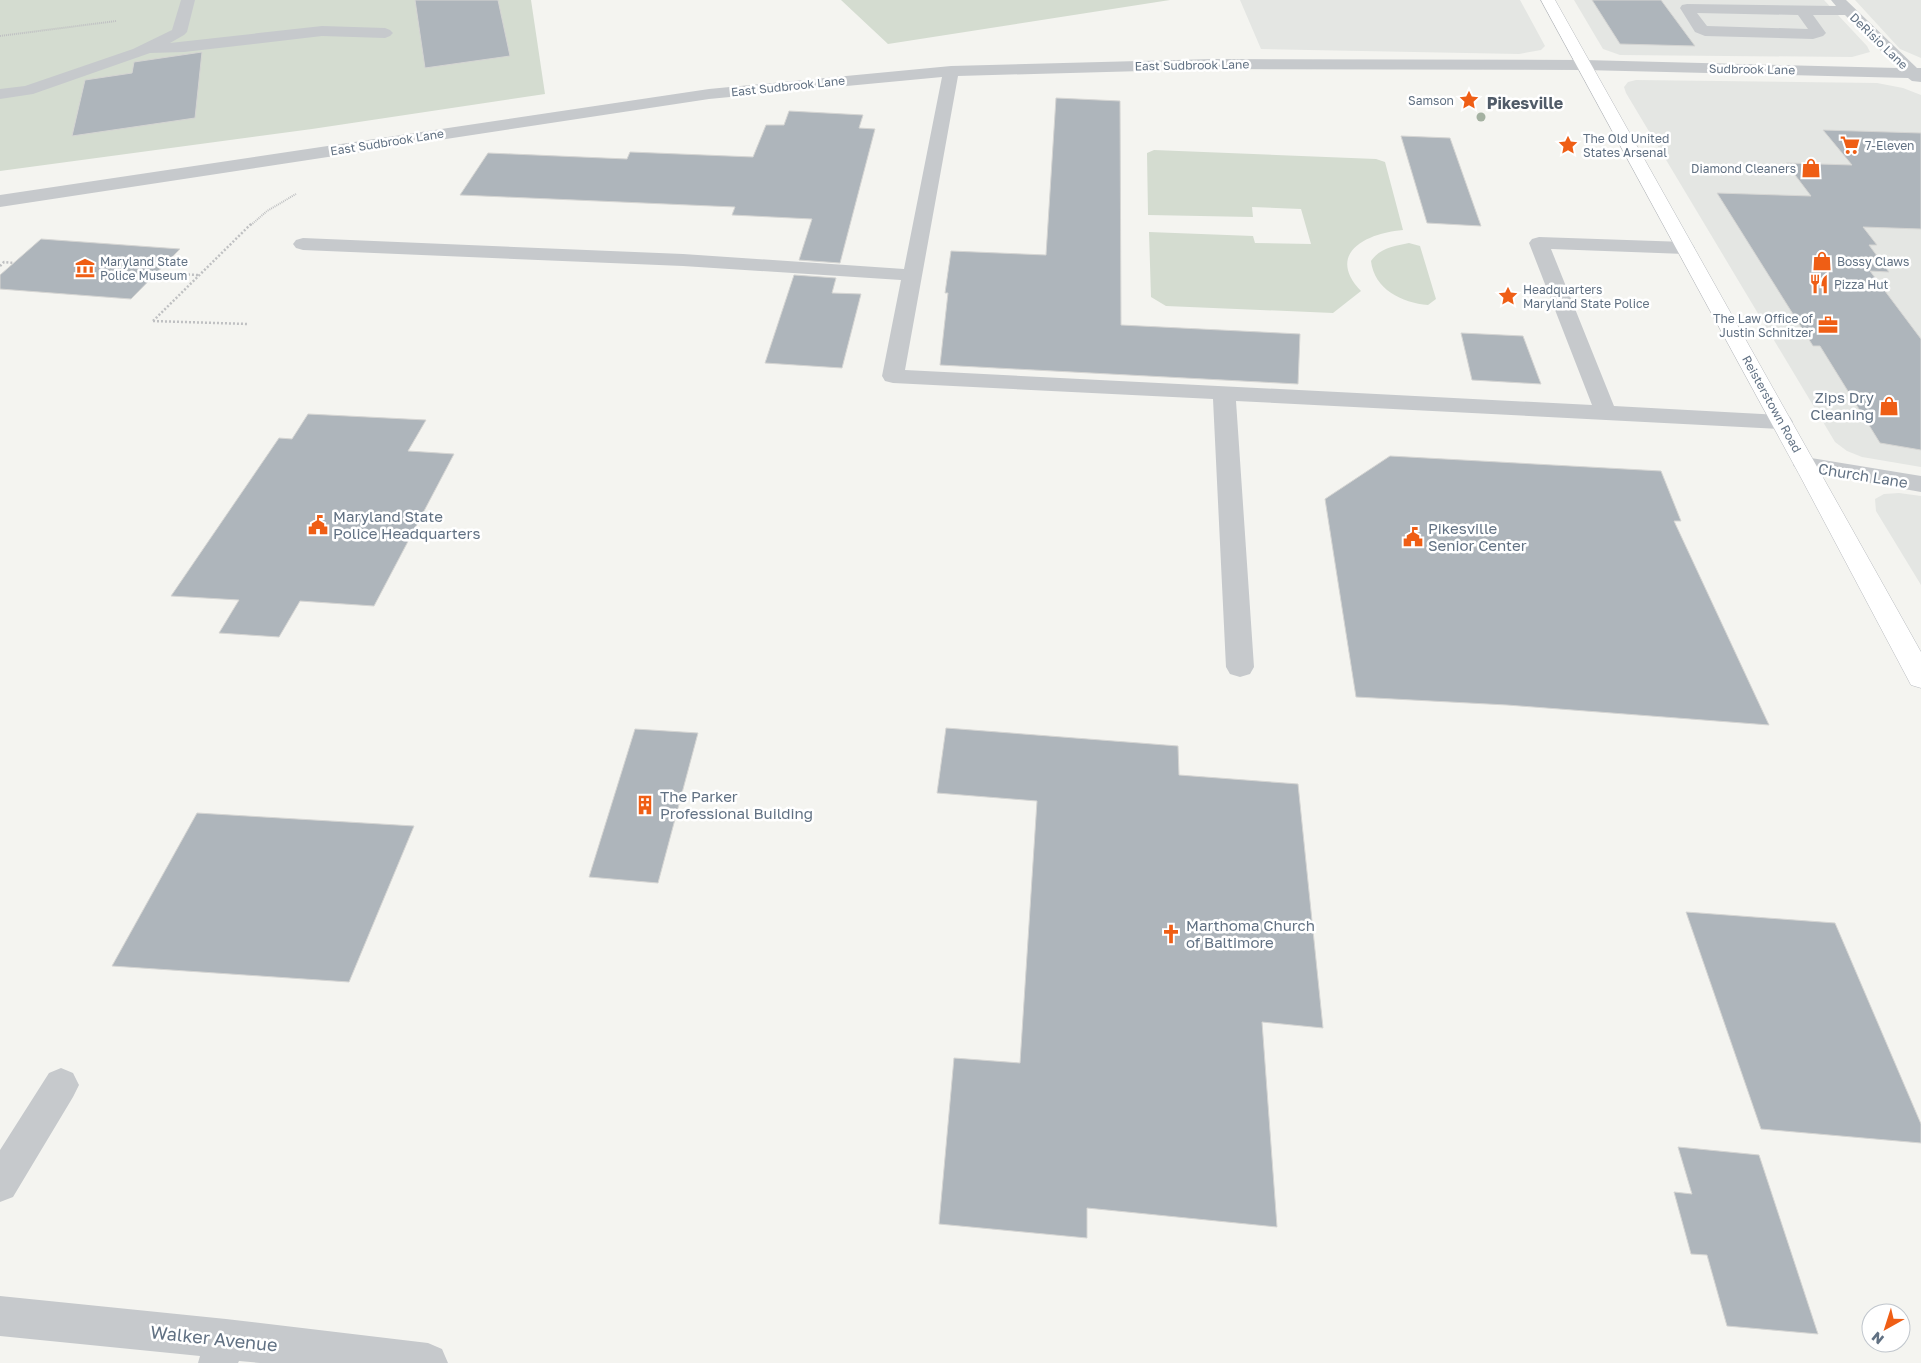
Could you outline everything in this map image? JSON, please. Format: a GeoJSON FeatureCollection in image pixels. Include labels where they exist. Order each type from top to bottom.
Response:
{"type":"FeatureCollection","features":[{"type":"Feature","properties":{"kind":"main road","name":"Reisterstown Road"},"geometry":{"type":"LineString","coordinates":[[1548,0],[1921,677]]}},
{"type":"Feature","properties":{"kind":"street"},"geometry":{"type":"LineString","coordinates":[[0,94],[31,97],[179,32],[188,0]]}},
{"type":"Feature","properties":{"kind":"street"},"geometry":{"type":"LineString","coordinates":[[1802,10],[1818,33],[1705,31],[1700,29],[1687,8],[1802,10],[1844,5]]}},
{"type":"Feature","properties":{"kind":"street","name":"DeRisio Lane"},"geometry":{"type":"LineString","coordinates":[[1844,5],[1918,76]]}},
{"type":"Feature","properties":{"kind":"street"},"geometry":{"type":"LineString","coordinates":[[146,48],[202,45],[322,31],[385,33]]}},
{"type":"Feature","properties":{"kind":"street","name":"East Sudbrook Lane"},"geometry":{"type":"LineString","coordinates":[[0,201],[708,94],[843,80],[951,71],[1215,64],[1584,65]]}},
{"type":"Feature","properties":{"kind":"street","name":"Sudbrook Lane"},"geometry":{"type":"LineString","coordinates":[[1584,65],[1918,76]]}},
{"type":"Feature","properties":{"kind":"street"},"geometry":{"type":"LineString","coordinates":[[951,71],[893,376],[1782,422]]}},
{"type":"Feature","properties":{"kind":"street"},"geometry":{"type":"LineString","coordinates":[[1606,413],[1540,243],[1685,248]]}},
{"type":"Feature","properties":{"kind":"street"},"geometry":{"type":"LineString","coordinates":[[303,244],[673,260],[912,275]]}},
{"type":"Feature","properties":{"kind":"street"},"geometry":{"type":"LineString","coordinates":[[1224,393],[1240,667]]}},
{"type":"Feature","properties":{"kind":"street","name":"Church Lane"},"geometry":{"type":"LineString","coordinates":[[1805,465],[1921,484]]}},
{"type":"Feature","properties":{"kind":"street"},"geometry":{"type":"LineString","coordinates":[[0,1184],[61,1085]]}},
{"type":"Feature","properties":{"kind":"street","name":"Walker Avenue"},"geometry":{"type":"LineString","coordinates":[[0,1316],[222,1351],[428,1363]]}},
{"type":"Feature","properties":{"kind":"path"},"geometry":{"type":"LineString","coordinates":[[0,36],[118,21]]}},
{"type":"Feature","properties":{"kind":"path"},"geometry":{"type":"LineString","coordinates":[[248,324],[153,321],[243,231],[267,211],[297,193]]}},
{"type":"Feature","properties":{"kind":"path"},"geometry":{"type":"LineString","coordinates":[[0,266],[4,262],[14,263]]}},
{"type":"Feature","properties":{"kind":"path"},"geometry":{"type":"LineString","coordinates":[[156,273],[199,275]]}},
{"type":"Feature","properties":{"kind":"shaded area"},"geometry":{"type":"Polygon","coordinates":[[[0,0],[531,0],[545,94],[312,129],[0,171],[0,0]]]}},
{"type":"Feature","properties":{"kind":"shaded area"},"geometry":{"type":"Polygon","coordinates":[[[841,0],[1170,0],[888,44],[841,0]]]}},
{"type":"Feature","properties":{"kind":"shaded area"},"geometry":{"type":"Polygon","coordinates":[[[1240,0],[1520,0],[1545,46],[1541,50],[1519,54],[1261,49],[1240,0]]]}},
{"type":"Feature","properties":{"kind":"shaded area"},"geometry":{"type":"Polygon","coordinates":[[[1574,0],[1824,0],[1867,46],[1870,52],[1852,57],[1620,55],[1603,49],[1574,0]]]}},
{"type":"Feature","properties":{"kind":"shaded area"},"geometry":{"type":"Polygon","coordinates":[[[1855,0],[1921,0],[1921,58],[1900,49],[1855,0]]]}},
{"type":"Feature","properties":{"kind":"shaded area"},"geometry":{"type":"Polygon","coordinates":[[[1636,80],[1877,83],[1903,88],[1921,95],[1921,467],[1862,457],[1847,451],[1835,442],[1626,93],[1624,87],[1628,82],[1636,80]]]}},
{"type":"Feature","properties":{"kind":"shaded area"},"geometry":{"type":"Polygon","coordinates":[[[1154,150],[1376,159],[1385,162],[1403,230],[1376,235],[1355,247],[1349,256],[1347,266],[1351,278],[1361,291],[1333,313],[1166,306],[1151,297],[1149,232],[1253,236],[1255,243],[1311,244],[1301,209],[1252,207],[1253,217],[1148,215],[1147,153],[1154,150]]]}},
{"type":"Feature","properties":{"kind":"shaded area"},"geometry":{"type":"Polygon","coordinates":[[[1409,243],[1420,246],[1436,299],[1428,305],[1399,298],[1383,287],[1373,271],[1371,261],[1379,253],[1388,248],[1409,243]]]}},
{"type":"Feature","properties":{"kind":"shaded area"},"geometry":{"type":"Polygon","coordinates":[[[1899,493],[1921,496],[1921,585],[1876,511],[1875,499],[1884,494],[1899,493]]]}},
{"type":"Feature","properties":{"kind":"building"},"geometry":{"type":"Polygon","coordinates":[[[415,0],[498,0],[510,56],[425,68],[415,0]]]}},
{"type":"Feature","properties":{"kind":"building"},"geometry":{"type":"Polygon","coordinates":[[[1592,0],[1661,0],[1695,46],[1620,44],[1592,0]]]}},
{"type":"Feature","properties":{"kind":"building"},"geometry":{"type":"Polygon","coordinates":[[[202,52],[195,118],[72,136],[85,80],[132,73],[134,62],[202,52]]]}},
{"type":"Feature","properties":{"kind":"building"},"geometry":{"type":"Polygon","coordinates":[[[1056,98],[1120,101],[1121,325],[1300,334],[1298,384],[940,365],[948,293],[945,293],[951,251],[1046,255],[1056,98]]]}},
{"type":"Feature","properties":{"kind":"building"},"geometry":{"type":"Polygon","coordinates":[[[789,111],[863,115],[859,128],[875,129],[840,263],[799,260],[812,219],[732,215],[735,207],[460,195],[488,153],[627,159],[630,152],[753,157],[766,125],[784,125],[789,111]]]}},
{"type":"Feature","properties":{"kind":"building"},"geometry":{"type":"Polygon","coordinates":[[[1823,130],[1921,133],[1921,229],[1863,227],[1877,245],[1869,245],[1889,272],[1870,271],[1921,339],[1921,450],[1880,443],[1820,346],[1813,346],[1717,193],[1811,196],[1786,163],[1852,165],[1823,130]]]}},
{"type":"Feature","properties":{"kind":"building"},"geometry":{"type":"Polygon","coordinates":[[[1401,136],[1450,138],[1481,226],[1427,223],[1401,136]]]}},
{"type":"Feature","properties":{"kind":"building","name":"Maryland State Police Museum"},"geometry":{"type":"Polygon","coordinates":[[[41,239],[180,249],[131,299],[0,289],[0,275],[41,239]]]}},
{"type":"Feature","properties":{"kind":"building"},"geometry":{"type":"Polygon","coordinates":[[[794,275],[836,278],[832,293],[861,294],[842,368],[765,363],[794,275]]]}},
{"type":"Feature","properties":{"kind":"building"},"geometry":{"type":"Polygon","coordinates":[[[1461,333],[1523,336],[1541,384],[1472,380],[1461,333]]]}},
{"type":"Feature","properties":{"kind":"building","name":"Maryland State Police Headquarters"},"geometry":{"type":"Polygon","coordinates":[[[308,414],[426,420],[408,451],[454,454],[374,606],[300,601],[279,637],[219,633],[239,600],[171,596],[279,438],[292,439],[308,414]]]}},
{"type":"Feature","properties":{"kind":"building"},"geometry":{"type":"Polygon","coordinates":[[[1390,456],[1661,471],[1681,521],[1674,521],[1769,725],[1507,705],[1356,697],[1325,499],[1390,456]]]}},
{"type":"Feature","properties":{"kind":"building","name":"Marthoma Church of Baltimore"},"geometry":{"type":"Polygon","coordinates":[[[946,728],[1178,746],[1179,775],[1298,784],[1323,1028],[1262,1022],[1277,1227],[1087,1208],[1087,1238],[939,1224],[954,1058],[1020,1063],[1037,801],[937,793],[946,728]]]}},
{"type":"Feature","properties":{"kind":"building","name":"The Parker Professional Building"},"geometry":{"type":"Polygon","coordinates":[[[635,729],[698,733],[658,883],[589,877],[635,729]]]}},
{"type":"Feature","properties":{"kind":"building"},"geometry":{"type":"Polygon","coordinates":[[[197,813],[414,826],[349,982],[112,966],[197,813]]]}},
{"type":"Feature","properties":{"kind":"building"},"geometry":{"type":"Polygon","coordinates":[[[1686,912],[1835,923],[1921,1124],[1921,1143],[1761,1129],[1686,912]]]}},
{"type":"Feature","properties":{"kind":"building"},"geometry":{"type":"Polygon","coordinates":[[[1678,1147],[1759,1155],[1818,1334],[1727,1326],[1707,1255],[1691,1254],[1674,1192],[1692,1194],[1678,1147]]]}},
{"type":"Feature","properties":{"kind":"place","name":"Samson"},"geometry":{"type":"Point","coordinates":[1469,100]}},
{"type":"Feature","properties":{"kind":"place","name":"The Old United States Arsenal"},"geometry":{"type":"Point","coordinates":[1568,145]}},
{"type":"Feature","properties":{"kind":"place","name":"7-Eleven"},"geometry":{"type":"Point","coordinates":[1850,145]}},
{"type":"Feature","properties":{"kind":"place","name":"Diamond Cleaners"},"geometry":{"type":"Point","coordinates":[1811,168]}},
{"type":"Feature","properties":{"kind":"place","name":"Bossy Claws"},"geometry":{"type":"Point","coordinates":[1822,261]}},
{"type":"Feature","properties":{"kind":"place","name":"Maryland State Police Museum"},"geometry":{"type":"Point","coordinates":[85,268]}},
{"type":"Feature","properties":{"kind":"place","name":"Pizza Hut"},"geometry":{"type":"Point","coordinates":[1819,284]}},
{"type":"Feature","properties":{"kind":"place","name":"Headquarters Maryland State Police"},"geometry":{"type":"Point","coordinates":[1508,296]}},
{"type":"Feature","properties":{"kind":"place","name":"The Law Office of Justin Schnitzer"},"geometry":{"type":"Point","coordinates":[1828,325]}},
{"type":"Feature","properties":{"kind":"place","name":"Zips Dry Cleaning"},"geometry":{"type":"Point","coordinates":[1889,406]}},
{"type":"Feature","properties":{"kind":"place","name":"Maryland State Police Headquarters"},"geometry":{"type":"Point","coordinates":[318,525]}},
{"type":"Feature","properties":{"kind":"place","name":"Pikesville Senior Center"},"geometry":{"type":"Point","coordinates":[1413,537]}},
{"type":"Feature","properties":{"kind":"place","name":"The Parker Professional Building"},"geometry":{"type":"Point","coordinates":[645,805]}},
{"type":"Feature","properties":{"kind":"place","name":"Marthoma Church of Baltimore"},"geometry":{"type":"Point","coordinates":[1171,934]}},
{"type":"Feature","properties":{"kind":"district","name":"Pikesville"},"geometry":{"type":"Point","coordinates":[1525,103]}}]}
